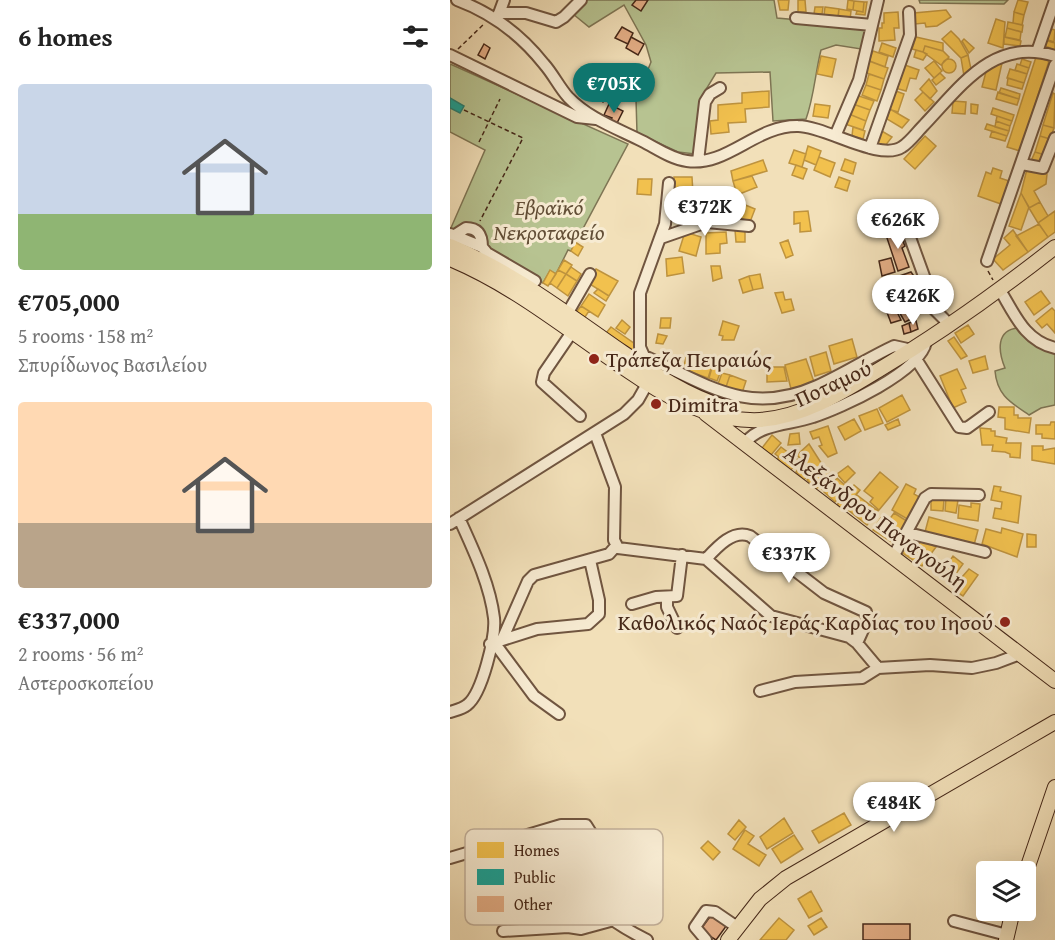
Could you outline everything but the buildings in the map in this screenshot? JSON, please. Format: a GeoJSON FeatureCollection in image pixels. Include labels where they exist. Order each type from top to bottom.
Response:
{"type":"FeatureCollection","features":[{"type":"Feature","properties":{"kind":"main road"},"geometry":{"type":"LineString","coordinates":[[460,240],[515,274],[567,314],[641,359],[651,378],[722,406],[746,411],[786,413]]}},
{"type":"Feature","properties":{"kind":"main road"},"geometry":{"type":"LineString","coordinates":[[450,259],[512,291],[572,332],[699,409],[725,416],[757,420],[786,413],[835,396],[914,355],[926,342],[1000,290],[1055,247]]}},
{"type":"Feature","properties":{"kind":"main road","name":"Αλεξάνδρου Παναγούλη"},"geometry":{"type":"LineString","coordinates":[[699,409],[1055,681]]}},
{"type":"Feature","properties":{"kind":"main road"},"geometry":{"type":"LineString","coordinates":[[728,940],[760,898],[786,878],[1055,722]]}},
{"type":"Feature","properties":{"kind":"main road"},"geometry":{"type":"LineString","coordinates":[[1030,861],[1055,787]]}},
{"type":"Feature","properties":{"kind":"main road"},"geometry":{"type":"LineString","coordinates":[[1006,937],[1010,921]]}},
{"type":"Feature","properties":{"kind":"street"},"geometry":{"type":"LineString","coordinates":[[457,0],[496,16],[531,47],[569,98],[596,119],[678,159],[698,161],[712,159],[765,131],[782,126],[811,126],[870,148],[885,151],[900,148],[992,60],[1011,53],[1037,52],[1055,56]]}},
{"type":"Feature","properties":{"kind":"street"},"geometry":{"type":"LineString","coordinates":[[496,16],[504,0]]}},
{"type":"Feature","properties":{"kind":"street"},"geometry":{"type":"LineString","coordinates":[[496,16],[526,14],[556,22],[581,0]]}},
{"type":"Feature","properties":{"kind":"street"},"geometry":{"type":"LineString","coordinates":[[836,134],[859,80],[878,0]]}},
{"type":"Feature","properties":{"kind":"street"},"geometry":{"type":"LineString","coordinates":[[1037,52],[1055,0]]}},
{"type":"Feature","properties":{"kind":"street"},"geometry":{"type":"LineString","coordinates":[[870,148],[910,35],[909,12]]}},
{"type":"Feature","properties":{"kind":"street"},"geometry":{"type":"LineString","coordinates":[[796,18],[872,25]]}},
{"type":"Feature","properties":{"kind":"street"},"geometry":{"type":"LineString","coordinates":[[450,55],[576,117],[596,119]]}},
{"type":"Feature","properties":{"kind":"street"},"geometry":{"type":"LineString","coordinates":[[987,261],[1055,65]]}},
{"type":"Feature","properties":{"kind":"street"},"geometry":{"type":"LineString","coordinates":[[698,161],[705,102],[710,94],[720,88]]}},
{"type":"Feature","properties":{"kind":"street"},"geometry":{"type":"LineString","coordinates":[[1022,164],[1043,168],[1055,138]]}},
{"type":"Feature","properties":{"kind":"street"},"geometry":{"type":"LineString","coordinates":[[669,183],[667,211],[661,238],[640,294],[641,359],[720,390],[764,400],[780,399],[816,386],[894,346],[914,355],[959,427],[968,428],[989,412]]}},
{"type":"Feature","properties":{"kind":"street"},"geometry":{"type":"LineString","coordinates":[[661,238],[707,222],[749,226]]}},
{"type":"Feature","properties":{"kind":"street"},"geometry":{"type":"LineString","coordinates":[[908,232],[930,290],[925,300],[950,325]]}},
{"type":"Feature","properties":{"kind":"street"},"geometry":{"type":"LineString","coordinates":[[460,240],[482,247],[515,274],[535,281]]}},
{"type":"Feature","properties":{"kind":"street"},"geometry":{"type":"LineString","coordinates":[[567,314],[590,274]]}},
{"type":"Feature","properties":{"kind":"street"},"geometry":{"type":"LineString","coordinates":[[1000,290],[1028,335],[1035,342],[1055,348]]}},
{"type":"Feature","properties":{"kind":"street"},"geometry":{"type":"LineString","coordinates":[[572,332],[544,374],[542,382],[580,416]]}},
{"type":"Feature","properties":{"kind":"street","name":"Ποταμού"},"geometry":{"type":"LineString","coordinates":[[745,443],[760,430],[816,416],[856,399],[914,355]]}},
{"type":"Feature","properties":{"kind":"street"},"geometry":{"type":"LineString","coordinates":[[450,712],[466,706],[472,700],[481,680],[494,621],[475,553],[455,521],[595,434],[629,410],[651,378]]}},
{"type":"Feature","properties":{"kind":"street"},"geometry":{"type":"LineString","coordinates":[[502,640],[528,581],[534,575],[609,554],[616,546],[615,487],[595,434]]}},
{"type":"Feature","properties":{"kind":"street"},"geometry":{"type":"LineString","coordinates":[[893,557],[925,498],[931,494],[979,495]]}},
{"type":"Feature","properties":{"kind":"street"},"geometry":{"type":"LineString","coordinates":[[908,532],[985,552]]}},
{"type":"Feature","properties":{"kind":"street"},"geometry":{"type":"LineString","coordinates":[[706,559],[729,539],[741,534],[750,536],[824,593],[866,612],[867,621],[857,643]]}},
{"type":"Feature","properties":{"kind":"street"},"geometry":{"type":"LineString","coordinates":[[616,546],[627,550],[706,559],[771,616],[840,633],[857,643],[878,668]]}},
{"type":"Feature","properties":{"kind":"street"},"geometry":{"type":"LineString","coordinates":[[632,604],[678,594],[682,555]]}},
{"type":"Feature","properties":{"kind":"street"},"geometry":{"type":"LineString","coordinates":[[490,644],[537,629],[588,624],[599,614],[599,600],[590,560]]}},
{"type":"Feature","properties":{"kind":"street"},"geometry":{"type":"LineString","coordinates":[[667,597],[667,607],[677,628]]}},
{"type":"Feature","properties":{"kind":"street"},"geometry":{"type":"LineString","coordinates":[[490,644],[499,649],[534,696],[559,714]]}},
{"type":"Feature","properties":{"kind":"street"},"geometry":{"type":"LineString","coordinates":[[760,691],[795,682],[862,678],[878,668],[930,665],[972,668],[996,663],[1020,654]]}},
{"type":"Feature","properties":{"kind":"street"},"geometry":{"type":"LineString","coordinates":[[548,829],[570,823],[586,825],[589,829]]}},
{"type":"Feature","properties":{"kind":"street"},"geometry":{"type":"LineString","coordinates":[[450,858],[465,854]]}},
{"type":"Feature","properties":{"kind":"street"},"geometry":{"type":"LineString","coordinates":[[706,940],[695,927],[706,911],[714,912],[737,927]]}},
{"type":"Feature","properties":{"kind":"street"},"geometry":{"type":"LineString","coordinates":[[954,921],[1006,937]]}},
{"type":"Feature","properties":{"kind":"street"},"geometry":{"type":"LineString","coordinates":[[503,931],[595,925]]}},
{"type":"Feature","properties":{"kind":"street"},"geometry":{"type":"LineString","coordinates":[[622,925],[647,940]]}},
{"type":"Feature","properties":{"kind":"path"},"geometry":{"type":"LineString","coordinates":[[450,55],[496,16]]}},
{"type":"Feature","properties":{"kind":"path"},"geometry":{"type":"LineString","coordinates":[[478,142],[500,99]]}},
{"type":"Feature","properties":{"kind":"path"},"geometry":{"type":"LineString","coordinates":[[460,240],[523,138],[464,110]]}},
{"type":"Feature","properties":{"kind":"path"},"geometry":{"type":"LineString","coordinates":[[987,261],[988,272],[1000,290]]}},
{"type":"Feature","properties":{"kind":"green space"},"geometry":{"type":"Polygon","coordinates":[[[585,0],[774,0],[777,18],[867,26],[861,49],[836,45],[821,50],[806,119],[773,121],[770,72],[716,73],[702,96],[695,154],[678,152],[637,133],[636,99],[651,62],[646,45],[624,5],[589,27],[573,14],[585,0]]]}},
{"type":"Feature","properties":{"kind":"green space"},"geometry":{"type":"Polygon","coordinates":[[[919,0],[1008,0],[1004,4],[920,3],[919,0]]]}},
{"type":"Feature","properties":{"kind":"green space","name":"Εβραϊκό Νεκροταφείο"},"geometry":{"type":"Polygon","coordinates":[[[450,64],[628,144],[571,251],[568,250],[556,274],[550,271],[543,283],[484,245],[478,230],[456,233],[450,230],[485,150],[450,132],[450,64]]]}},
{"type":"Feature","properties":{"kind":"green space"},"geometry":{"type":"Polygon","coordinates":[[[1018,328],[1038,346],[1055,349],[1055,405],[1041,408],[1029,415],[1010,402],[998,386],[996,379],[995,371],[1005,368],[1000,348],[1002,337],[1018,328]]]}},
{"type":"Feature","properties":{"kind":"place","name":"Τράπεζα Πειραιώς"},"geometry":{"type":"Point","coordinates":[594,359]}},
{"type":"Feature","properties":{"kind":"place","name":"Dimitra"},"geometry":{"type":"Point","coordinates":[656,404]}},
{"type":"Feature","properties":{"kind":"place","name":"Καθολικός Ναός Ιεράς Καρδίας του Ιησού"},"geometry":{"type":"Point","coordinates":[1005,622]}}]}
